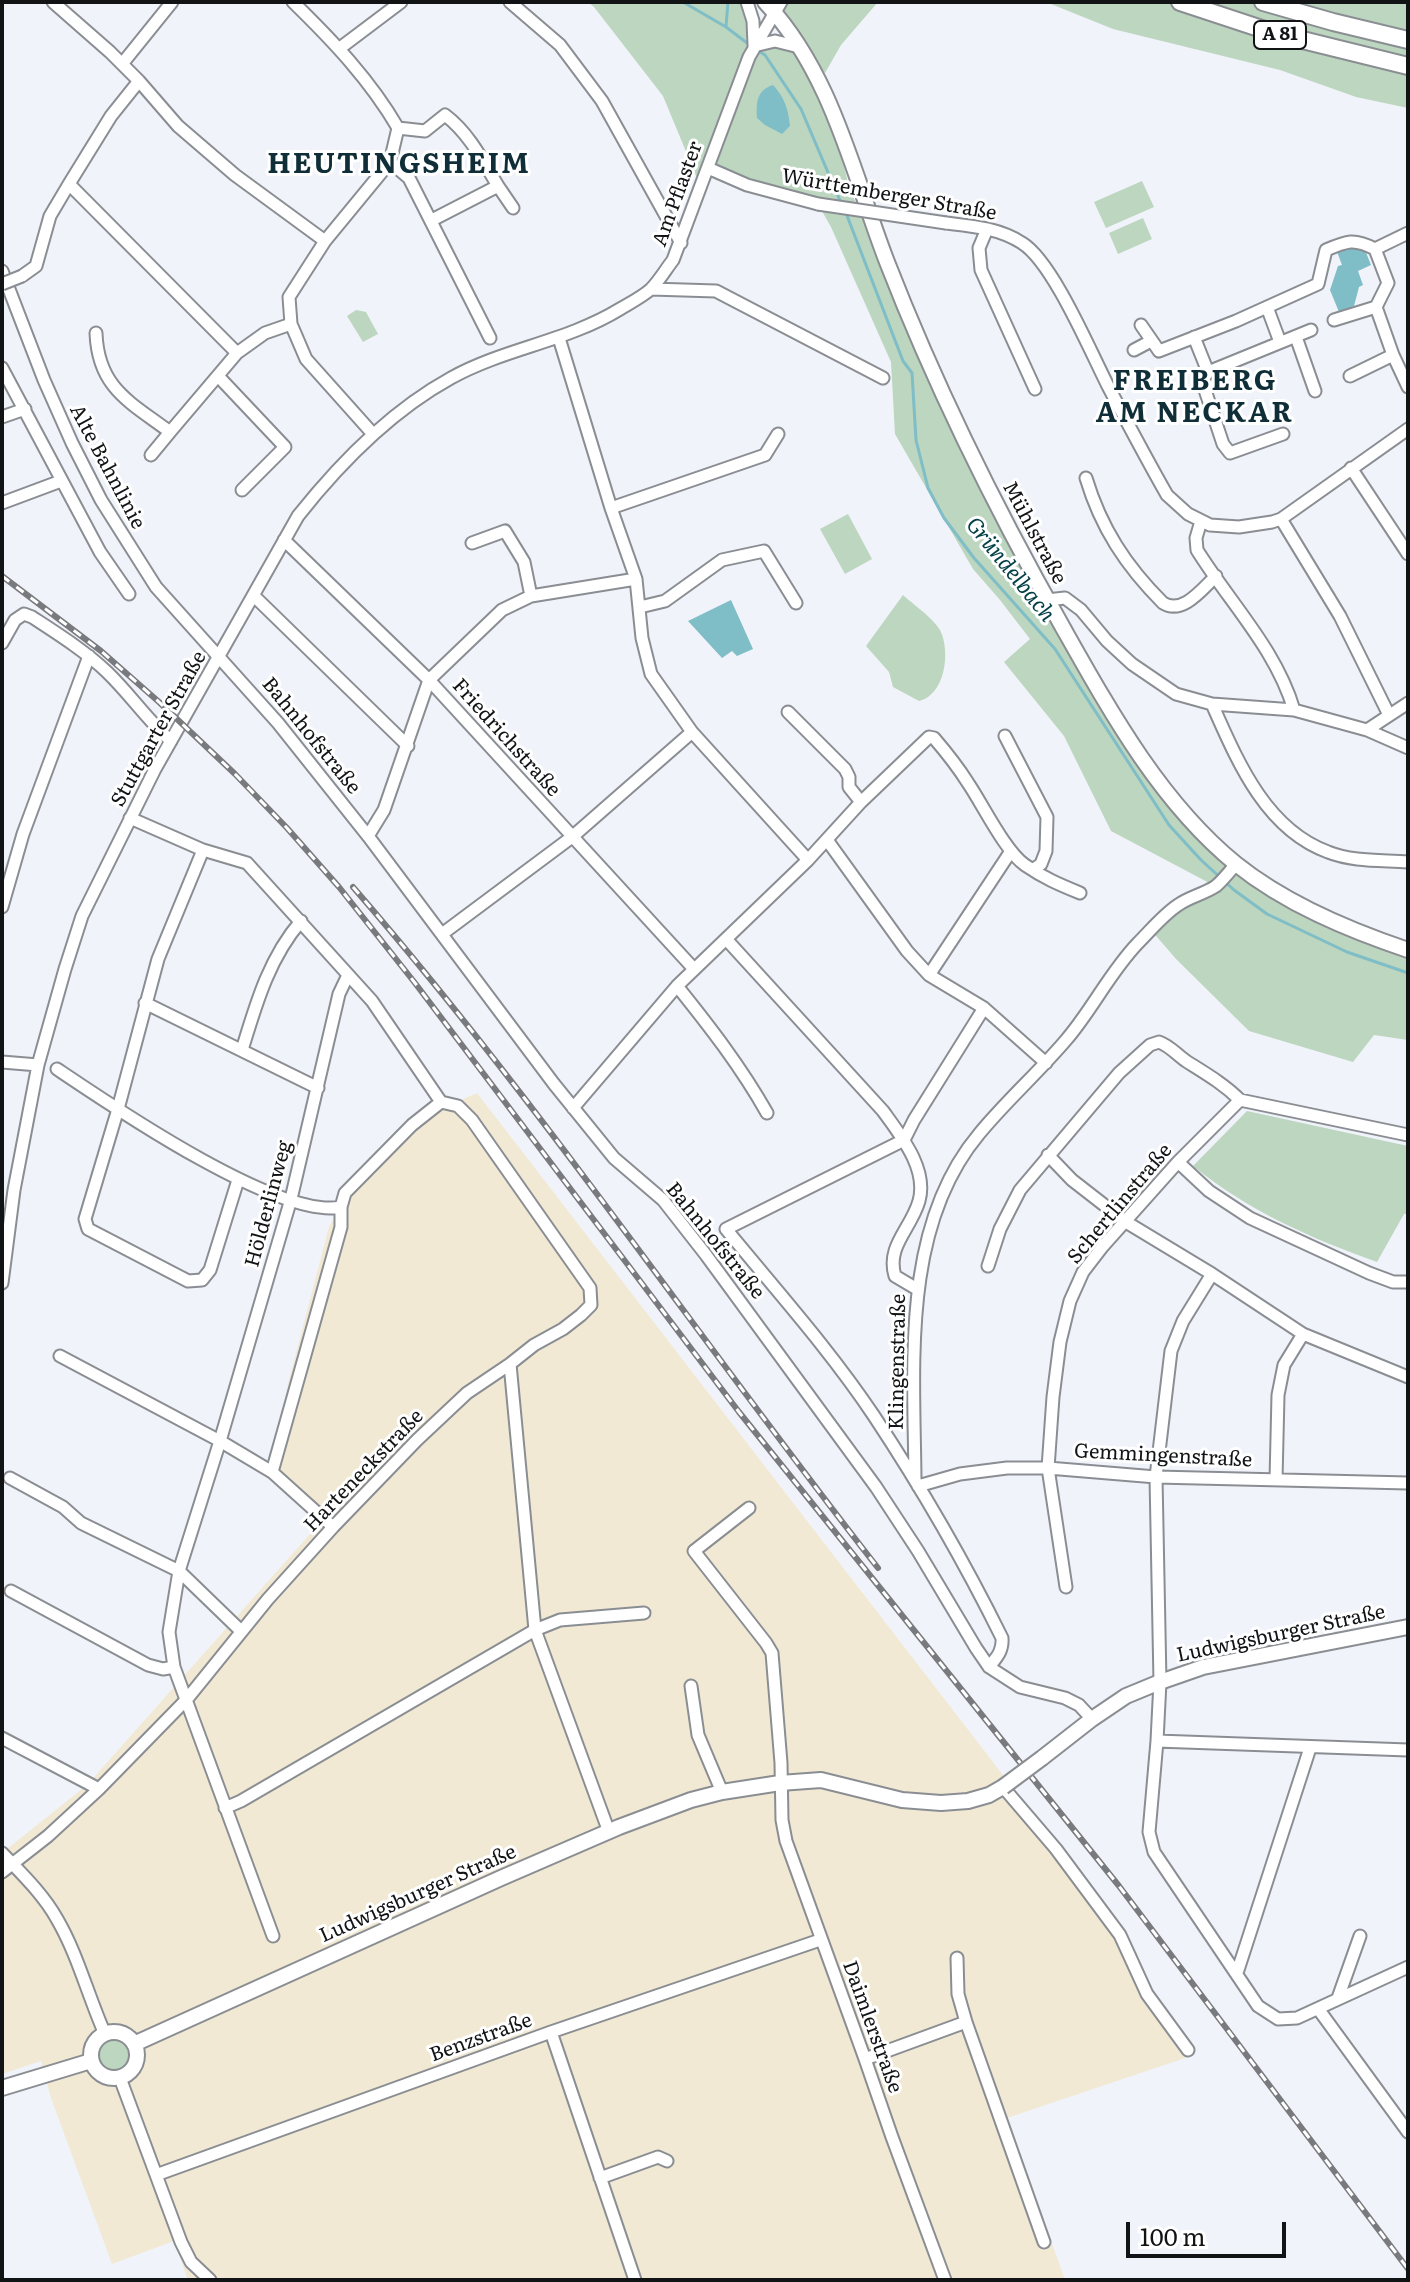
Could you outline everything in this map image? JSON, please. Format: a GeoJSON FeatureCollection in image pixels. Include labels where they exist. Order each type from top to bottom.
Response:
{"type":"FeatureCollection","features":[{"type":"Feature","properties":{"kind":"highway","name":"A 81"},"geometry":{"type":"LineString","coordinates":[[1180,2],[1274,33],[1408,66]]}},
{"type":"Feature","properties":{"kind":"highway","name":"A 81"},"geometry":{"type":"LineString","coordinates":[[1263,2],[1408,40]]}},
{"type":"Feature","properties":{"kind":"main road","name":"Mühlstraße"},"geometry":{"type":"LineString","coordinates":[[773,5],[812,68],[831,107],[896,285],[978,472],[1089,674],[1133,744],[1187,817],[1233,867],[1323,916],[1408,950]]}},
{"type":"Feature","properties":{"kind":"main road","name":"Ludwigsburger Straße"},"geometry":{"type":"LineString","coordinates":[[134,2044],[501,1878],[691,1800],[780,1783],[821,1780],[902,1800],[941,1803],[968,1801],[1003,1787],[1126,1696],[1160,1682],[1203,1667],[1408,1627]]}},
{"type":"Feature","properties":{"kind":"main road"},"geometry":{"type":"LineString","coordinates":[[105,2034],[123,2034],[134,2044],[137,2056],[135,2065],[120,2078],[102,2076],[91,2061],[92,2047],[105,2034]]}},
{"type":"Feature","properties":{"kind":"main road"},"geometry":{"type":"LineString","coordinates":[[2,2088],[91,2061]]}},
{"type":"Feature","properties":{"kind":"street"},"geometry":{"type":"LineString","coordinates":[[53,2],[122,64],[178,126],[235,175],[325,241]]}},
{"type":"Feature","properties":{"kind":"street"},"geometry":{"type":"LineString","coordinates":[[122,64],[172,2]]}},
{"type":"Feature","properties":{"kind":"street"},"geometry":{"type":"LineString","coordinates":[[293,2],[340,48],[386,107],[398,128],[390,162],[325,241],[289,297],[291,324],[306,359],[373,434]]}},
{"type":"Feature","properties":{"kind":"street"},"geometry":{"type":"LineString","coordinates":[[340,48],[401,2]]}},
{"type":"Feature","properties":{"kind":"street"},"geometry":{"type":"LineString","coordinates":[[510,2],[560,45],[602,101],[681,243]]}},
{"type":"Feature","properties":{"kind":"street"},"geometry":{"type":"LineString","coordinates":[[747,2],[753,21],[752,51],[775,41],[799,47]]}},
{"type":"Feature","properties":{"kind":"street","name":"Am Pflaster"},"geometry":{"type":"LineString","coordinates":[[559,338],[601,321],[651,289],[673,260],[752,51],[773,5]]}},
{"type":"Feature","properties":{"kind":"street"},"geometry":{"type":"LineString","coordinates":[[2,284],[28,274],[36,266],[50,216],[111,116],[139,81]]}},
{"type":"Feature","properties":{"kind":"street"},"geometry":{"type":"LineString","coordinates":[[398,128],[425,131],[445,115],[458,125],[480,155],[513,208]]}},
{"type":"Feature","properties":{"kind":"street"},"geometry":{"type":"LineString","coordinates":[[390,162],[409,178],[490,338]]}},
{"type":"Feature","properties":{"kind":"street","name":"Württemberger Straße"},"geometry":{"type":"LineString","coordinates":[[708,168],[747,185],[818,204],[987,229],[1021,242],[1041,261],[1167,495],[1201,521],[1239,527],[1281,519],[1408,429]]}},
{"type":"Feature","properties":{"kind":"street"},"geometry":{"type":"LineString","coordinates":[[69,184],[237,353]]}},
{"type":"Feature","properties":{"kind":"street"},"geometry":{"type":"LineString","coordinates":[[432,220],[498,186]]}},
{"type":"Feature","properties":{"kind":"street"},"geometry":{"type":"LineString","coordinates":[[987,229],[979,248],[981,270],[1035,389]]}},
{"type":"Feature","properties":{"kind":"street"},"geometry":{"type":"LineString","coordinates":[[1375,249],[1408,233]]}},
{"type":"Feature","properties":{"kind":"street"},"geometry":{"type":"LineString","coordinates":[[1141,325],[1159,351],[1318,284],[1326,250],[1347,240],[1365,243],[1375,249],[1388,283],[1376,307],[1408,387]]}},
{"type":"Feature","properties":{"kind":"street","name":"Alte Bahnlinie"},"geometry":{"type":"LineString","coordinates":[[2,271],[44,380],[101,500],[156,587],[219,657]]}},
{"type":"Feature","properties":{"kind":"street"},"geometry":{"type":"LineString","coordinates":[[651,289],[716,291],[883,378]]}},
{"type":"Feature","properties":{"kind":"street"},"geometry":{"type":"LineString","coordinates":[[1267,307],[1280,342]]}},
{"type":"Feature","properties":{"kind":"street"},"geometry":{"type":"LineString","coordinates":[[1334,320],[1376,307]]}},
{"type":"Feature","properties":{"kind":"street"},"geometry":{"type":"LineString","coordinates":[[151,455],[237,353],[265,333],[291,324]]}},
{"type":"Feature","properties":{"kind":"street"},"geometry":{"type":"LineString","coordinates":[[1283,434],[1230,453],[1223,444],[1202,381],[1208,372],[1311,330]]}},
{"type":"Feature","properties":{"kind":"street"},"geometry":{"type":"LineString","coordinates":[[96,333],[97,354],[105,375],[123,396],[170,432]]}},
{"type":"Feature","properties":{"kind":"street"},"geometry":{"type":"LineString","coordinates":[[1194,337],[1208,372]]}},
{"type":"Feature","properties":{"kind":"street"},"geometry":{"type":"LineString","coordinates":[[1296,337],[1315,391]]}},
{"type":"Feature","properties":{"kind":"street"},"geometry":{"type":"LineString","coordinates":[[559,338],[636,579],[642,638],[651,674],[692,732],[808,860]]}},
{"type":"Feature","properties":{"kind":"street","name":"Stuttgarter Straße"},"geometry":{"type":"LineString","coordinates":[[2,1283],[14,1190],[38,1065],[82,916],[171,741],[298,516],[321,487],[373,434],[410,405],[450,378],[484,362],[559,338]]}},
{"type":"Feature","properties":{"kind":"street"},"geometry":{"type":"LineString","coordinates":[[1134,350],[1151,341]]}},
{"type":"Feature","properties":{"kind":"street"},"geometry":{"type":"LineString","coordinates":[[1350,376],[1393,355]]}},
{"type":"Feature","properties":{"kind":"street"},"geometry":{"type":"LineString","coordinates":[[2,368],[100,552],[129,594]]}},
{"type":"Feature","properties":{"kind":"street"},"geometry":{"type":"LineString","coordinates":[[218,376],[285,447],[242,490]]}},
{"type":"Feature","properties":{"kind":"street"},"geometry":{"type":"LineString","coordinates":[[2,417],[25,409]]}},
{"type":"Feature","properties":{"kind":"street"},"geometry":{"type":"LineString","coordinates":[[611,508],[765,455],[778,434]]}},
{"type":"Feature","properties":{"kind":"street"},"geometry":{"type":"LineString","coordinates":[[1351,468],[1408,554]]}},
{"type":"Feature","properties":{"kind":"street"},"geometry":{"type":"LineString","coordinates":[[1086,478],[1094,506],[1112,542],[1163,603],[1169,607],[1182,605],[1216,576]]}},
{"type":"Feature","properties":{"kind":"street"},"geometry":{"type":"LineString","coordinates":[[2,503],[61,481]]}},
{"type":"Feature","properties":{"kind":"street"},"geometry":{"type":"LineString","coordinates":[[1281,519],[1340,616],[1389,715]]}},
{"type":"Feature","properties":{"kind":"street"},"geometry":{"type":"LineString","coordinates":[[1201,521],[1196,538],[1197,550],[1275,662],[1294,710]]}},
{"type":"Feature","properties":{"kind":"street"},"geometry":{"type":"LineString","coordinates":[[472,543],[505,531],[524,562],[531,596]]}},
{"type":"Feature","properties":{"kind":"street","name":"Friedrichstraße"},"geometry":{"type":"LineString","coordinates":[[284,540],[429,680],[694,969]]}},
{"type":"Feature","properties":{"kind":"street"},"geometry":{"type":"LineString","coordinates":[[640,607],[665,601],[722,560],[764,551],[796,603]]}},
{"type":"Feature","properties":{"kind":"street"},"geometry":{"type":"LineString","coordinates":[[368,836],[384,810],[429,680],[502,610],[531,596],[636,579]]}},
{"type":"Feature","properties":{"kind":"street"},"geometry":{"type":"LineString","coordinates":[[254,596],[408,746]]}},
{"type":"Feature","properties":{"kind":"street"},"geometry":{"type":"LineString","coordinates":[[1047,600],[1065,598],[1081,610],[1107,641],[1153,680],[1176,694],[1212,704],[1294,710],[1367,730],[1408,748]]}},
{"type":"Feature","properties":{"kind":"street"},"geometry":{"type":"LineString","coordinates":[[2,643],[15,620],[24,614],[32,617],[89,656],[171,741]]}},
{"type":"Feature","properties":{"kind":"street"},"geometry":{"type":"LineString","coordinates":[[2,907],[23,834],[89,656]]}},
{"type":"Feature","properties":{"kind":"street","name":"Bahnhofstraße"},"geometry":{"type":"LineString","coordinates":[[219,657],[278,723],[368,836],[573,1108],[614,1158],[663,1200],[726,1281],[878,1491],[989,1667],[1020,1687],[1065,1698],[1079,1705],[1092,1719]]}},
{"type":"Feature","properties":{"kind":"street"},"geometry":{"type":"LineString","coordinates":[[1367,730],[1408,703]]}},
{"type":"Feature","properties":{"kind":"street"},"geometry":{"type":"LineString","coordinates":[[1212,704],[1255,788],[1270,810],[1289,829],[1307,843],[1330,853],[1358,859],[1408,862]]}},
{"type":"Feature","properties":{"kind":"street"},"geometry":{"type":"LineString","coordinates":[[788,712],[845,769],[849,787],[861,802]]}},
{"type":"Feature","properties":{"kind":"street"},"geometry":{"type":"LineString","coordinates":[[442,934],[572,837],[692,732]]}},
{"type":"Feature","properties":{"kind":"street"},"geometry":{"type":"LineString","coordinates":[[1005,736],[1047,817],[1046,851],[1041,864],[1034,869]]}},
{"type":"Feature","properties":{"kind":"street"},"geometry":{"type":"LineString","coordinates":[[573,1108],[677,986],[808,860],[861,802],[929,737],[934,738],[967,780],[1011,851],[1041,878],[1080,893]]}},
{"type":"Feature","properties":{"kind":"street"},"geometry":{"type":"LineString","coordinates":[[130,818],[203,850],[247,863],[372,1001],[441,1102],[375,1160],[345,1193],[341,1227],[272,1472]]}},
{"type":"Feature","properties":{"kind":"street"},"geometry":{"type":"LineString","coordinates":[[827,840],[907,951],[929,975],[984,1008],[1046,1063]]}},
{"type":"Feature","properties":{"kind":"street"},"geometry":{"type":"LineString","coordinates":[[203,850],[158,959],[85,1219],[88,1229],[188,1281],[202,1280],[210,1270],[238,1180]]}},
{"type":"Feature","properties":{"kind":"street"},"geometry":{"type":"LineString","coordinates":[[929,975],[1011,851]]}},
{"type":"Feature","properties":{"kind":"street","name":"Klingenstraße"},"geometry":{"type":"LineString","coordinates":[[916,1483],[914,1378],[917,1289],[927,1241],[941,1199],[960,1162],[978,1134],[1079,1025],[1134,947],[1178,905],[1216,886],[1233,867]]}},
{"type":"Feature","properties":{"kind":"street"},"geometry":{"type":"LineString","coordinates":[[242,1050],[260,990],[285,939],[301,921]]}},
{"type":"Feature","properties":{"kind":"street"},"geometry":{"type":"LineString","coordinates":[[726,939],[883,1111],[904,1140],[919,1180],[919,1200],[893,1252],[892,1266],[895,1276],[917,1289]]}},
{"type":"Feature","properties":{"kind":"street","name":"Hölderlinweg"},"geometry":{"type":"LineString","coordinates":[[273,1936],[174,1667],[169,1632],[179,1571],[291,1199],[339,994],[348,975]]}},
{"type":"Feature","properties":{"kind":"street"},"geometry":{"type":"LineString","coordinates":[[677,986],[748,1079],[767,1113]]}},
{"type":"Feature","properties":{"kind":"street"},"geometry":{"type":"LineString","coordinates":[[145,1003],[318,1088]]}},
{"type":"Feature","properties":{"kind":"street"},"geometry":{"type":"LineString","coordinates":[[984,1008],[904,1140],[726,1229],[872,1414],[950,1537],[1002,1638],[1002,1647],[989,1667]]}},
{"type":"Feature","properties":{"kind":"street"},"geometry":{"type":"LineString","coordinates":[[988,1266],[1000,1229],[1020,1190],[1119,1073],[1150,1045],[1159,1042],[1240,1100],[1408,1135]]}},
{"type":"Feature","properties":{"kind":"street"},"geometry":{"type":"LineString","coordinates":[[2,1062],[38,1065]]}},
{"type":"Feature","properties":{"kind":"street"},"geometry":{"type":"LineString","coordinates":[[57,1069],[238,1180],[329,1209],[341,1207]]}},
{"type":"Feature","properties":{"kind":"street","name":"Schertlinstraße"},"geometry":{"type":"LineString","coordinates":[[1066,1587],[1048,1468],[1060,1342],[1070,1301],[1083,1272],[1103,1246],[1178,1162],[1240,1100]]}},
{"type":"Feature","properties":{"kind":"street","name":"Harteneckstraße"},"geometry":{"type":"LineString","coordinates":[[7,1868],[48,1836],[99,1789],[187,1699],[241,1631],[333,1527],[417,1440],[467,1393],[591,1305],[590,1288],[472,1120],[458,1106],[441,1102]]}},
{"type":"Feature","properties":{"kind":"street"},"geometry":{"type":"LineString","coordinates":[[1048,1155],[1072,1180],[1126,1222],[1303,1334],[1408,1377]]}},
{"type":"Feature","properties":{"kind":"street"},"geometry":{"type":"LineString","coordinates":[[1178,1162],[1209,1191],[1250,1218],[1369,1273],[1393,1282],[1408,1282]]}},
{"type":"Feature","properties":{"kind":"street"},"geometry":{"type":"LineString","coordinates":[[1212,1274],[1183,1321],[1171,1351],[1156,1477],[1160,1682],[1149,1832],[1154,1852],[1258,2006],[1278,2019],[1297,2018],[1319,2010],[1338,1998],[1408,1967]]}},
{"type":"Feature","properties":{"kind":"street"},"geometry":{"type":"LineString","coordinates":[[1276,1480],[1278,1395],[1284,1365],[1303,1334]]}},
{"type":"Feature","properties":{"kind":"street"},"geometry":{"type":"LineString","coordinates":[[60,1356],[272,1472],[333,1527]]}},
{"type":"Feature","properties":{"kind":"street"},"geometry":{"type":"LineString","coordinates":[[510,1364],[535,1630],[609,1832]]}},
{"type":"Feature","properties":{"kind":"street","name":"Gemmingenstraße"},"geometry":{"type":"LineString","coordinates":[[916,1483],[1007,1468],[1048,1468],[1156,1477],[1408,1483]]}},
{"type":"Feature","properties":{"kind":"street"},"geometry":{"type":"LineString","coordinates":[[10,1478],[63,1507],[81,1523],[179,1571],[241,1631]]}},
{"type":"Feature","properties":{"kind":"street","name":"Daimlerstraße"},"geometry":{"type":"LineString","coordinates":[[749,1508],[694,1551],[772,1653],[781,1763],[782,1820],[786,1841],[945,2280]]}},
{"type":"Feature","properties":{"kind":"street"},"geometry":{"type":"LineString","coordinates":[[11,1591],[148,1665],[163,1669],[174,1667]]}},
{"type":"Feature","properties":{"kind":"street"},"geometry":{"type":"LineString","coordinates":[[225,1808],[535,1630],[560,1620],[644,1613]]}},
{"type":"Feature","properties":{"kind":"street"},"geometry":{"type":"LineString","coordinates":[[691,1686],[698,1735],[722,1792]]}},
{"type":"Feature","properties":{"kind":"street"},"geometry":{"type":"LineString","coordinates":[[2,1738],[99,1789]]}},
{"type":"Feature","properties":{"kind":"street"},"geometry":{"type":"LineString","coordinates":[[1157,1741],[1408,1750]]}},
{"type":"Feature","properties":{"kind":"street"},"geometry":{"type":"LineString","coordinates":[[1237,1973],[1310,1748]]}},
{"type":"Feature","properties":{"kind":"street"},"geometry":{"type":"LineString","coordinates":[[1003,1787],[1088,1890],[1120,1935],[1147,1994],[1188,2050]]}},
{"type":"Feature","properties":{"kind":"street"},"geometry":{"type":"LineString","coordinates":[[2,1853],[7,1868],[45,1900],[56,1918],[69,1941],[105,2034]]}},
{"type":"Feature","properties":{"kind":"street"},"geometry":{"type":"LineString","coordinates":[[1338,1998],[1360,1936]]}},
{"type":"Feature","properties":{"kind":"street","name":"Benzstraße"},"geometry":{"type":"LineString","coordinates":[[156,2175],[551,2032],[820,1940]]}},
{"type":"Feature","properties":{"kind":"street"},"geometry":{"type":"LineString","coordinates":[[957,1958],[958,1994],[966,2022],[1044,2242]]}},
{"type":"Feature","properties":{"kind":"street"},"geometry":{"type":"LineString","coordinates":[[1319,2010],[1408,2132]]}},
{"type":"Feature","properties":{"kind":"street"},"geometry":{"type":"LineString","coordinates":[[865,2059],[966,2022]]}},
{"type":"Feature","properties":{"kind":"street"},"geometry":{"type":"LineString","coordinates":[[551,2032],[635,2280]]}},
{"type":"Feature","properties":{"kind":"street"},"geometry":{"type":"LineString","coordinates":[[120,2078],[181,2242],[191,2262],[210,2280]]}},
{"type":"Feature","properties":{"kind":"street"},"geometry":{"type":"LineString","coordinates":[[600,2178],[658,2157],[667,2161]]}},
{"type":"Feature","properties":{"kind":"shaded area"},"geometry":{"type":"Polygon","coordinates":[[[477,1093],[1033,1814],[1077,1865],[1137,1952],[1144,1981],[1191,2047],[1188,2057],[1007,2118],[1065,2280],[188,2280],[174,2241],[112,2264],[51,2098],[41,2061],[2,2074],[2,1853],[87,1785],[319,1524],[270,1466],[329,1227],[354,1182],[427,1115],[477,1093]]]}},
{"type":"Feature","properties":{"kind":"green space"},"geometry":{"type":"Polygon","coordinates":[[[588,2],[747,2],[755,46],[797,46],[774,12],[780,2],[878,2],[841,45],[825,73],[814,69],[831,107],[849,188],[1016,544],[1168,793],[1257,878],[1408,950],[1408,1040],[1374,1035],[1353,1062],[1249,1031],[1151,930],[1215,886],[1111,831],[1064,736],[1004,662],[1030,639],[973,569],[895,434],[891,362],[818,204],[708,168],[703,158],[697,178],[663,96],[588,2]]]}},
{"type":"Feature","properties":{"kind":"green space"},"geometry":{"type":"Polygon","coordinates":[[[1046,2],[1408,2],[1408,108],[1356,97],[1280,70],[1113,29],[1046,2]]]}},
{"type":"Feature","properties":{"kind":"green space"},"geometry":{"type":"Polygon","coordinates":[[[1142,181],[1154,207],[1106,228],[1094,202],[1142,181]]]}},
{"type":"Feature","properties":{"kind":"green space"},"geometry":{"type":"Polygon","coordinates":[[[1143,218],[1152,239],[1118,254],[1109,233],[1143,218]]]}},
{"type":"Feature","properties":{"kind":"green space"},"geometry":{"type":"Polygon","coordinates":[[[356,310],[366,312],[378,334],[363,342],[347,316],[356,310]]]}},
{"type":"Feature","properties":{"kind":"green space"},"geometry":{"type":"Polygon","coordinates":[[[848,514],[872,559],[845,574],[820,529],[848,514]]]}},
{"type":"Feature","properties":{"kind":"green space"},"geometry":{"type":"Polygon","coordinates":[[[903,595],[937,626],[945,650],[940,682],[928,697],[919,701],[893,687],[889,672],[866,646],[903,595]]]}},
{"type":"Feature","properties":{"kind":"green space"},"geometry":{"type":"Polygon","coordinates":[[[1247,1111],[1408,1146],[1408,1214],[1404,1214],[1377,1262],[1258,1210],[1193,1166],[1247,1111]]]}},
{"type":"Feature","properties":{"kind":"green space"},"geometry":{"type":"Polygon","coordinates":[[[113,2038],[125,2043],[130,2055],[125,2067],[113,2072],[101,2067],[96,2055],[101,2043],[113,2038]]]}},
{"type":"Feature","properties":{"kind":"water"},"geometry":{"type":"Polygon","coordinates":[[[773,85],[783,99],[788,114],[790,126],[782,134],[757,118],[759,97],[773,85]]]}},
{"type":"Feature","properties":{"kind":"water"},"geometry":{"type":"Polygon","coordinates":[[[1346,244],[1365,250],[1371,265],[1358,271],[1363,285],[1359,287],[1354,306],[1339,312],[1330,290],[1338,266],[1342,265],[1336,249],[1346,244]]]}},
{"type":"Feature","properties":{"kind":"water"},"geometry":{"type":"Polygon","coordinates":[[[731,600],[753,649],[737,656],[732,651],[722,658],[688,621],[731,600]]]}},
{"type":"Feature","properties":{"kind":"waterway","name":"Gründelbach"},"geometry":{"type":"LineString","coordinates":[[683,2],[751,46]]}},
{"type":"Feature","properties":{"kind":"waterway"},"geometry":{"type":"LineString","coordinates":[[726,26],[728,2]]}},
{"type":"Feature","properties":{"kind":"waterway","name":"Gründelbach"},"geometry":{"type":"LineString","coordinates":[[757,50],[765,55],[801,109],[841,203]]}},
{"type":"Feature","properties":{"kind":"waterway","name":"Gründelbach"},"geometry":{"type":"LineString","coordinates":[[846,213],[903,361],[912,373],[916,440],[928,488],[944,518],[974,558],[1055,649],[1169,825],[1234,890],[1267,914],[1347,952],[1408,973]]}},
{"type":"Feature","properties":{"kind":"railway"},"geometry":{"type":"LineString","coordinates":[[2,576],[101,651],[159,702],[235,774],[339,887],[739,1412],[1119,1886],[1408,2269]]}},
{"type":"Feature","properties":{"kind":"railway"},"geometry":{"type":"LineString","coordinates":[[353,887],[555,1138],[878,1568]]}},
{"type":"Feature","properties":{"kind":"district","name":"HEUTINGSHEIM"},"geometry":{"type":"Point","coordinates":[399,165]}},
{"type":"Feature","properties":{"kind":"district","name":"FREIBERG AM NECKAR"},"geometry":{"type":"Point","coordinates":[1195,398]}}]}
